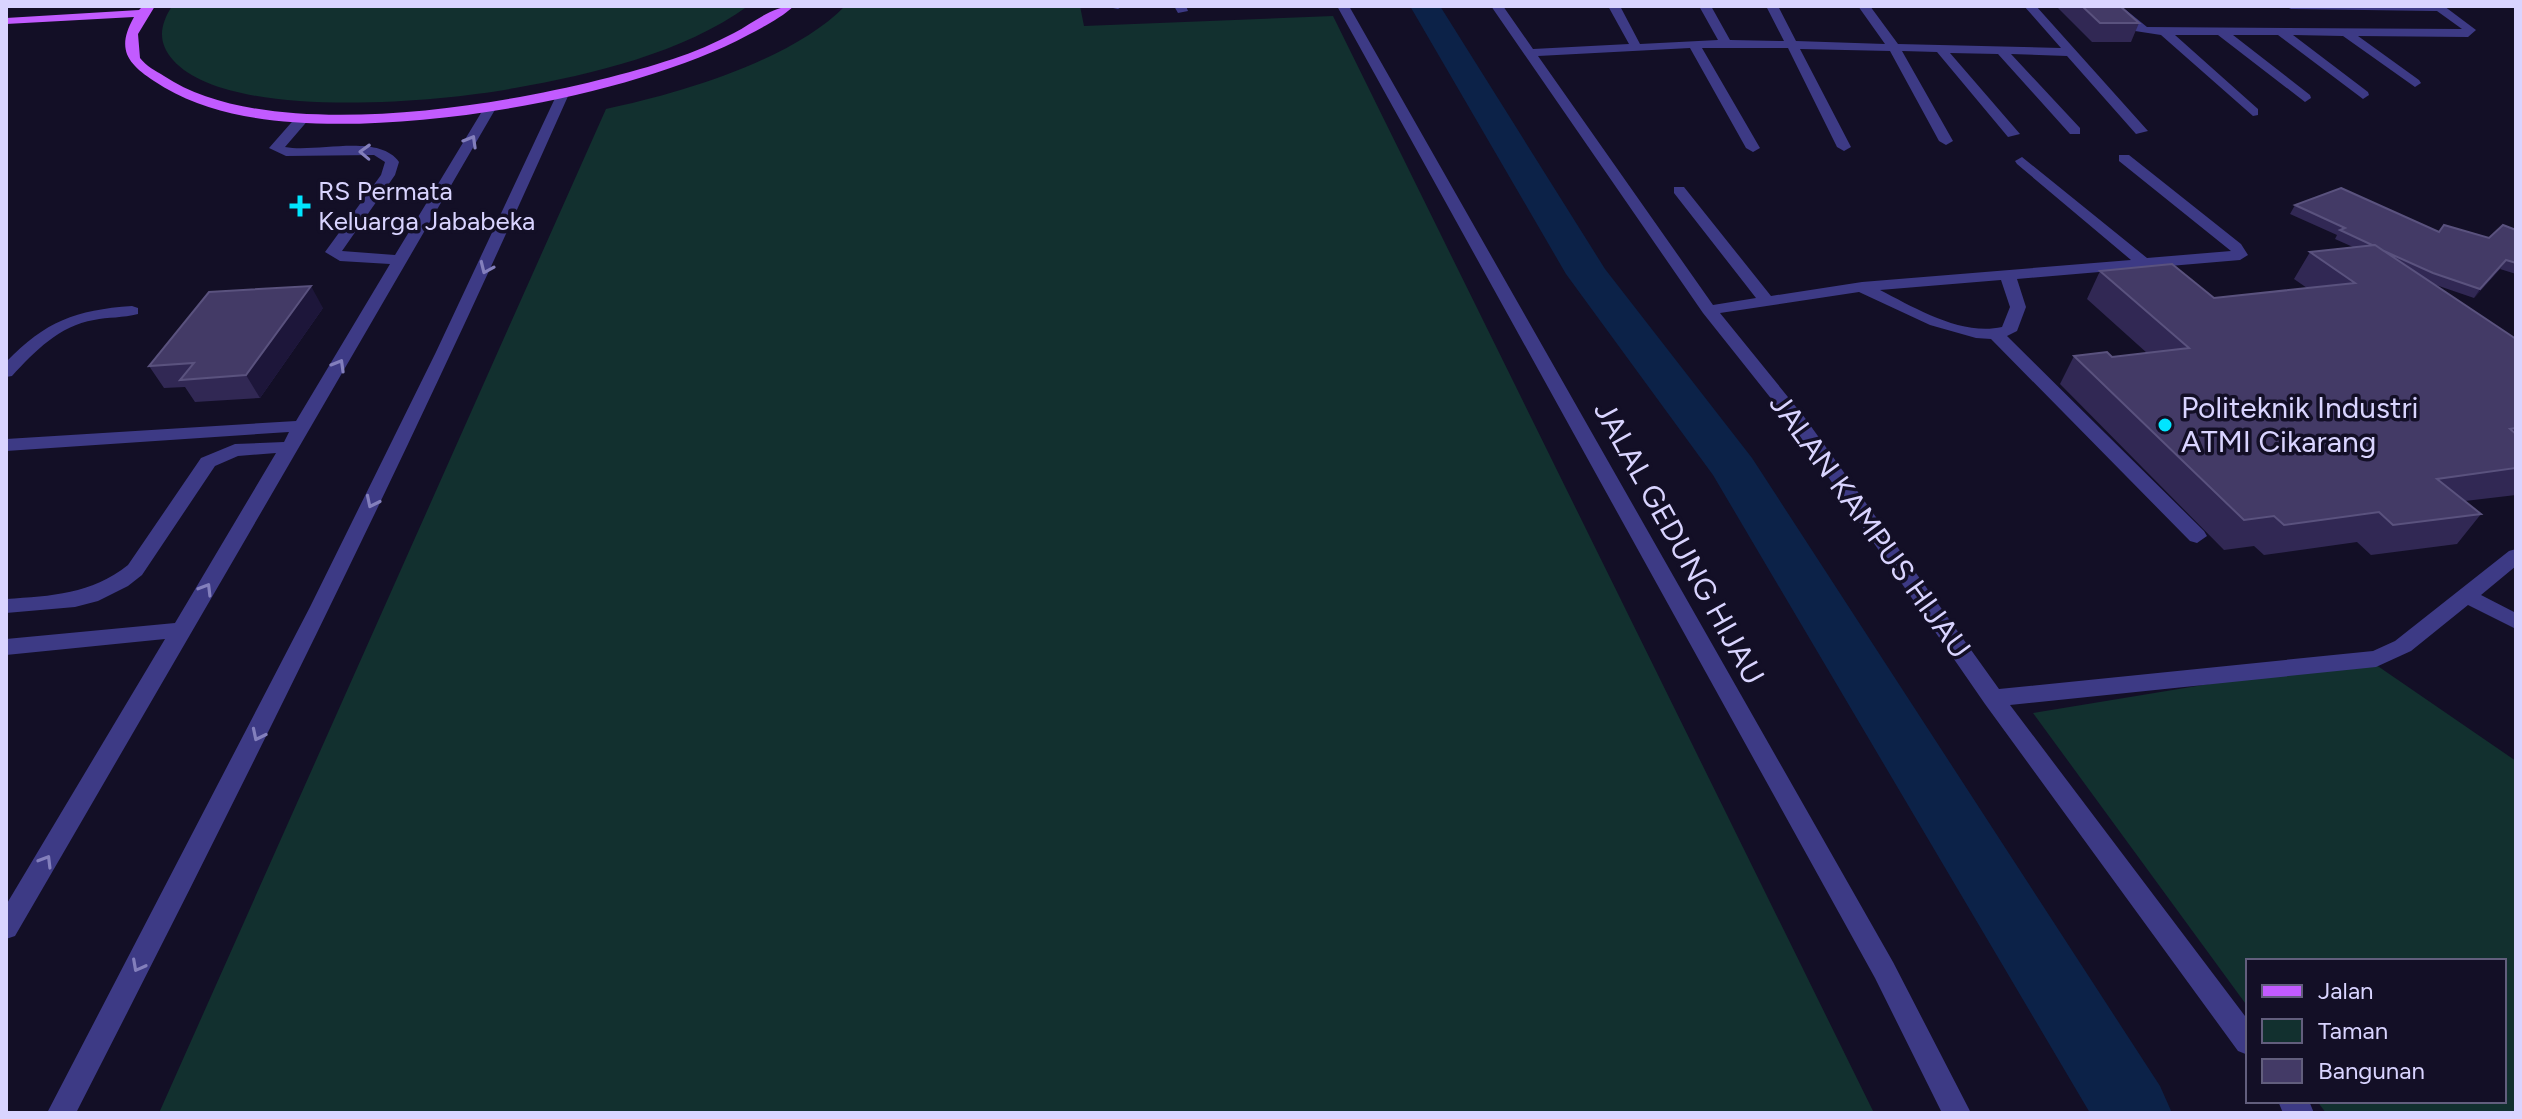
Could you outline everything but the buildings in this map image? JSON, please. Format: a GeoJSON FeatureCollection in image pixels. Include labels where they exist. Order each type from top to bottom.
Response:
{"type":"FeatureCollection","features":[{"type":"Feature","properties":{"kind":"main road"},"geometry":{"type":"LineString","coordinates":[[146,9],[131,37],[134,60],[153,81],[189,98],[240,111],[303,118],[426,115],[490,108],[563,94],[679,62],[726,43],[788,6]]}},
{"type":"Feature","properties":{"kind":"main road"},"geometry":{"type":"LineString","coordinates":[[6,21],[146,9]]}},
{"type":"Feature","properties":{"kind":"street"},"geometry":{"type":"LineString","coordinates":[[1109,6],[1118,6]]}},
{"type":"Feature","properties":{"kind":"street","name":"JALAL GEDUNG HIJAU"},"geometry":{"type":"LineString","coordinates":[[1343,6],[1861,928],[1957,1113]]}},
{"type":"Feature","properties":{"kind":"street","name":"JALAN KAMPUS HIJAU"},"geometry":{"type":"LineString","coordinates":[[1497,6],[1709,310],[1799,422],[1993,698],[2246,1039]]}},
{"type":"Feature","properties":{"kind":"street"},"geometry":{"type":"LineString","coordinates":[[1614,6],[1636,47]]}},
{"type":"Feature","properties":{"kind":"street"},"geometry":{"type":"LineString","coordinates":[[1705,6],[1726,43]]}},
{"type":"Feature","properties":{"kind":"street"},"geometry":{"type":"LineString","coordinates":[[1772,6],[1844,147]]}},
{"type":"Feature","properties":{"kind":"street"},"geometry":{"type":"LineString","coordinates":[[1864,6],[1894,47],[1946,141]]}},
{"type":"Feature","properties":{"kind":"street"},"geometry":{"type":"LineString","coordinates":[[2030,6],[2141,131]]}},
{"type":"Feature","properties":{"kind":"street"},"geometry":{"type":"LineString","coordinates":[[2114,6],[2139,29],[2164,31],[2348,34],[2468,33],[2470,30],[2439,7],[2291,6]]}},
{"type":"Feature","properties":{"kind":"street"},"geometry":{"type":"LineString","coordinates":[[2164,31],[2253,112]]}},
{"type":"Feature","properties":{"kind":"street"},"geometry":{"type":"LineString","coordinates":[[2222,32],[2305,98]]}},
{"type":"Feature","properties":{"kind":"street"},"geometry":{"type":"LineString","coordinates":[[2282,33],[2363,95]]}},
{"type":"Feature","properties":{"kind":"street"},"geometry":{"type":"LineString","coordinates":[[2348,34],[2415,83]]}},
{"type":"Feature","properties":{"kind":"street"},"geometry":{"type":"LineString","coordinates":[[1529,53],[1726,43],[2069,52]]}},
{"type":"Feature","properties":{"kind":"street"},"geometry":{"type":"LineString","coordinates":[[1694,45],[1753,148]]}},
{"type":"Feature","properties":{"kind":"street"},"geometry":{"type":"LineString","coordinates":[[1940,48],[2013,134]]}},
{"type":"Feature","properties":{"kind":"street"},"geometry":{"type":"LineString","coordinates":[[2001,50],[2075,131]]}},
{"type":"Feature","properties":{"kind":"street"},"geometry":{"type":"LineString","coordinates":[[61,1113],[240,771],[468,308],[563,94]]}},
{"type":"Feature","properties":{"kind":"street"},"geometry":{"type":"LineString","coordinates":[[6,928],[490,108]]}},
{"type":"Feature","properties":{"kind":"street"},"geometry":{"type":"LineString","coordinates":[[303,118],[276,148],[286,152],[375,151],[391,158],[388,175],[333,252],[340,256],[401,260]]}},
{"type":"Feature","properties":{"kind":"street"},"geometry":{"type":"LineString","coordinates":[[1709,310],[1862,287],[2233,258],[2240,251],[2124,158]]}},
{"type":"Feature","properties":{"kind":"street"},"geometry":{"type":"LineString","coordinates":[[2022,161],[2145,264]]}},
{"type":"Feature","properties":{"kind":"street"},"geometry":{"type":"LineString","coordinates":[[1679,190],[1767,301]]}},
{"type":"Feature","properties":{"kind":"street"},"geometry":{"type":"LineString","coordinates":[[1997,336],[2009,331],[2018,307],[2008,276]]}},
{"type":"Feature","properties":{"kind":"street"},"geometry":{"type":"LineString","coordinates":[[1862,287],[1951,326],[1997,336],[2197,536]]}},
{"type":"Feature","properties":{"kind":"street"},"geometry":{"type":"LineString","coordinates":[[6,372],[35,342],[60,324],[95,313],[132,311]]}},
{"type":"Feature","properties":{"kind":"street"},"geometry":{"type":"LineString","coordinates":[[6,445],[303,426]]}},
{"type":"Feature","properties":{"kind":"street"},"geometry":{"type":"LineString","coordinates":[[6,606],[78,601],[121,583],[135,570],[208,462],[235,450],[291,447]]}},
{"type":"Feature","properties":{"kind":"street"},"geometry":{"type":"LineString","coordinates":[[1993,698],[2376,659],[2403,646],[2516,556]]}},
{"type":"Feature","properties":{"kind":"street"},"geometry":{"type":"LineString","coordinates":[[2467,596],[2516,622]]}},
{"type":"Feature","properties":{"kind":"street"},"geometry":{"type":"LineString","coordinates":[[6,647],[182,630]]}},
{"type":"Feature","properties":{"kind":"green space"},"geometry":{"type":"Polygon","coordinates":[[[172,6],[748,6],[695,37],[666,49],[575,76],[515,88],[437,98],[336,102],[285,100],[239,92],[200,80],[173,60],[164,47],[163,27],[172,6]]]}},
{"type":"Feature","properties":{"kind":"green space"},"geometry":{"type":"Polygon","coordinates":[[[845,6],[1080,6],[1084,26],[1333,16],[1874,1113],[159,1113],[606,109],[700,84],[766,58],[796,43],[845,6]]]}},
{"type":"Feature","properties":{"kind":"green space"},"geometry":{"type":"Polygon","coordinates":[[[2366,658],[2516,761],[2516,1113],[2326,1113],[2318,1103],[2506,1103],[2506,959],[2246,959],[2246,1004],[2033,713],[2366,658]]]}},
{"type":"Feature","properties":{"kind":"waterway"},"geometry":{"type":"LineString","coordinates":[[1425,6],[1587,274],[1734,469],[2133,1113]]}},
{"type":"Feature","properties":{"kind":"place","name":"RS Permata Keluarga Jababeka"},"geometry":{"type":"Point","coordinates":[300,206]}},
{"type":"Feature","properties":{"kind":"place","name":"Politeknik Industri ATMI Cikarang"},"geometry":{"type":"Point","coordinates":[2165,425]}}]}
